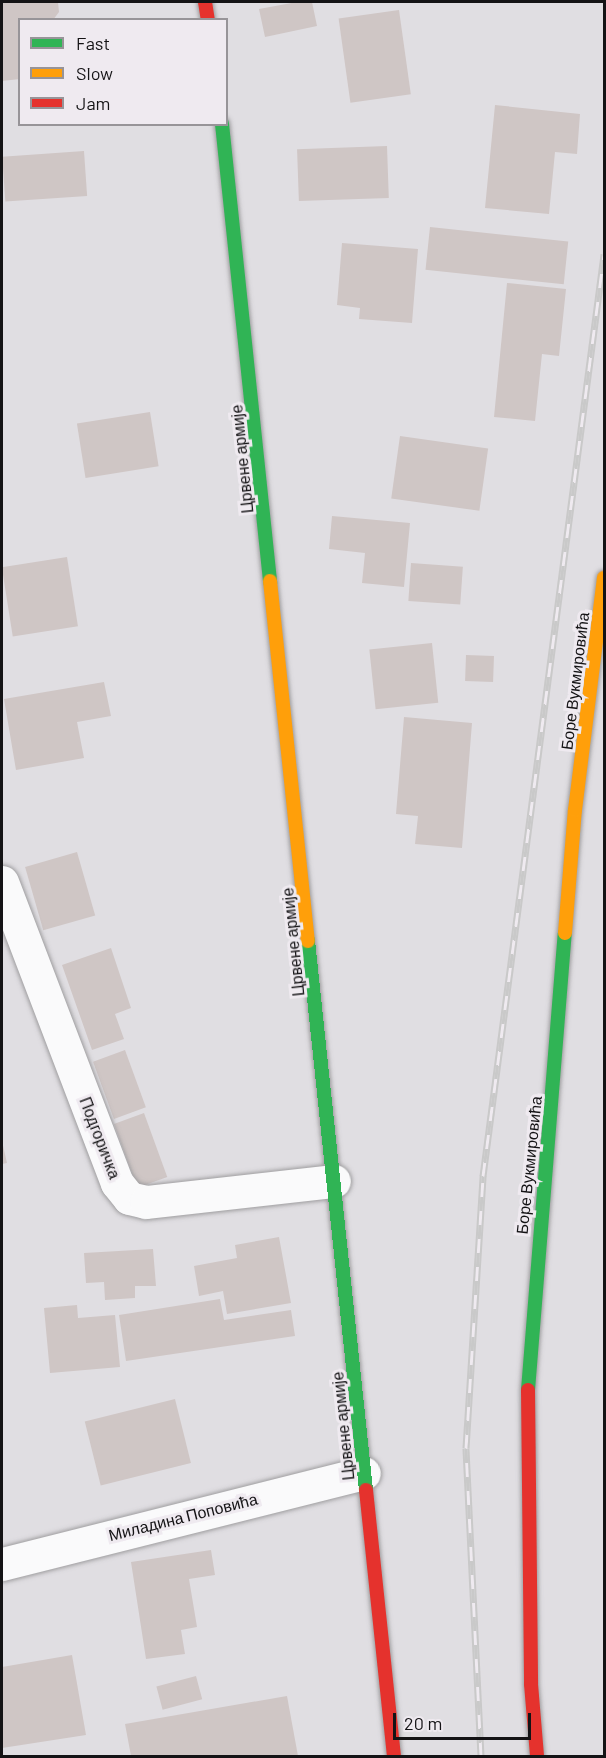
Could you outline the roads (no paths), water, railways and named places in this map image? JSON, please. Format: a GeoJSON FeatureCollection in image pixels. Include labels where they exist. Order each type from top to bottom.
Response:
{"type":"FeatureCollection","features":[{"type":"Feature","properties":{"kind":"main road"},"geometry":{"type":"LineString","coordinates":[[205,2],[208,18]]}},
{"type":"Feature","properties":{"kind":"main road","name":"Црвене армије"},"geometry":{"type":"LineString","coordinates":[[222,126],[394,1756]]}},
{"type":"Feature","properties":{"kind":"main road","name":"Боре Вукмировића"},"geometry":{"type":"LineString","coordinates":[[537,1756],[531,1684],[528,1386],[575,810],[604,578]]}},
{"type":"Feature","properties":{"kind":"street","name":"Подгоричка"},"geometry":{"type":"LineString","coordinates":[[2,882],[117,1183],[129,1198],[146,1202],[334,1181]]}},
{"type":"Feature","properties":{"kind":"street","name":"Миладина Поповића"},"geometry":{"type":"LineString","coordinates":[[2,1564],[364,1473]]}},
{"type":"Feature","properties":{"kind":"railway"},"geometry":{"type":"LineString","coordinates":[[481,1756],[466,1448],[483,1176],[604,254]]}}]}
